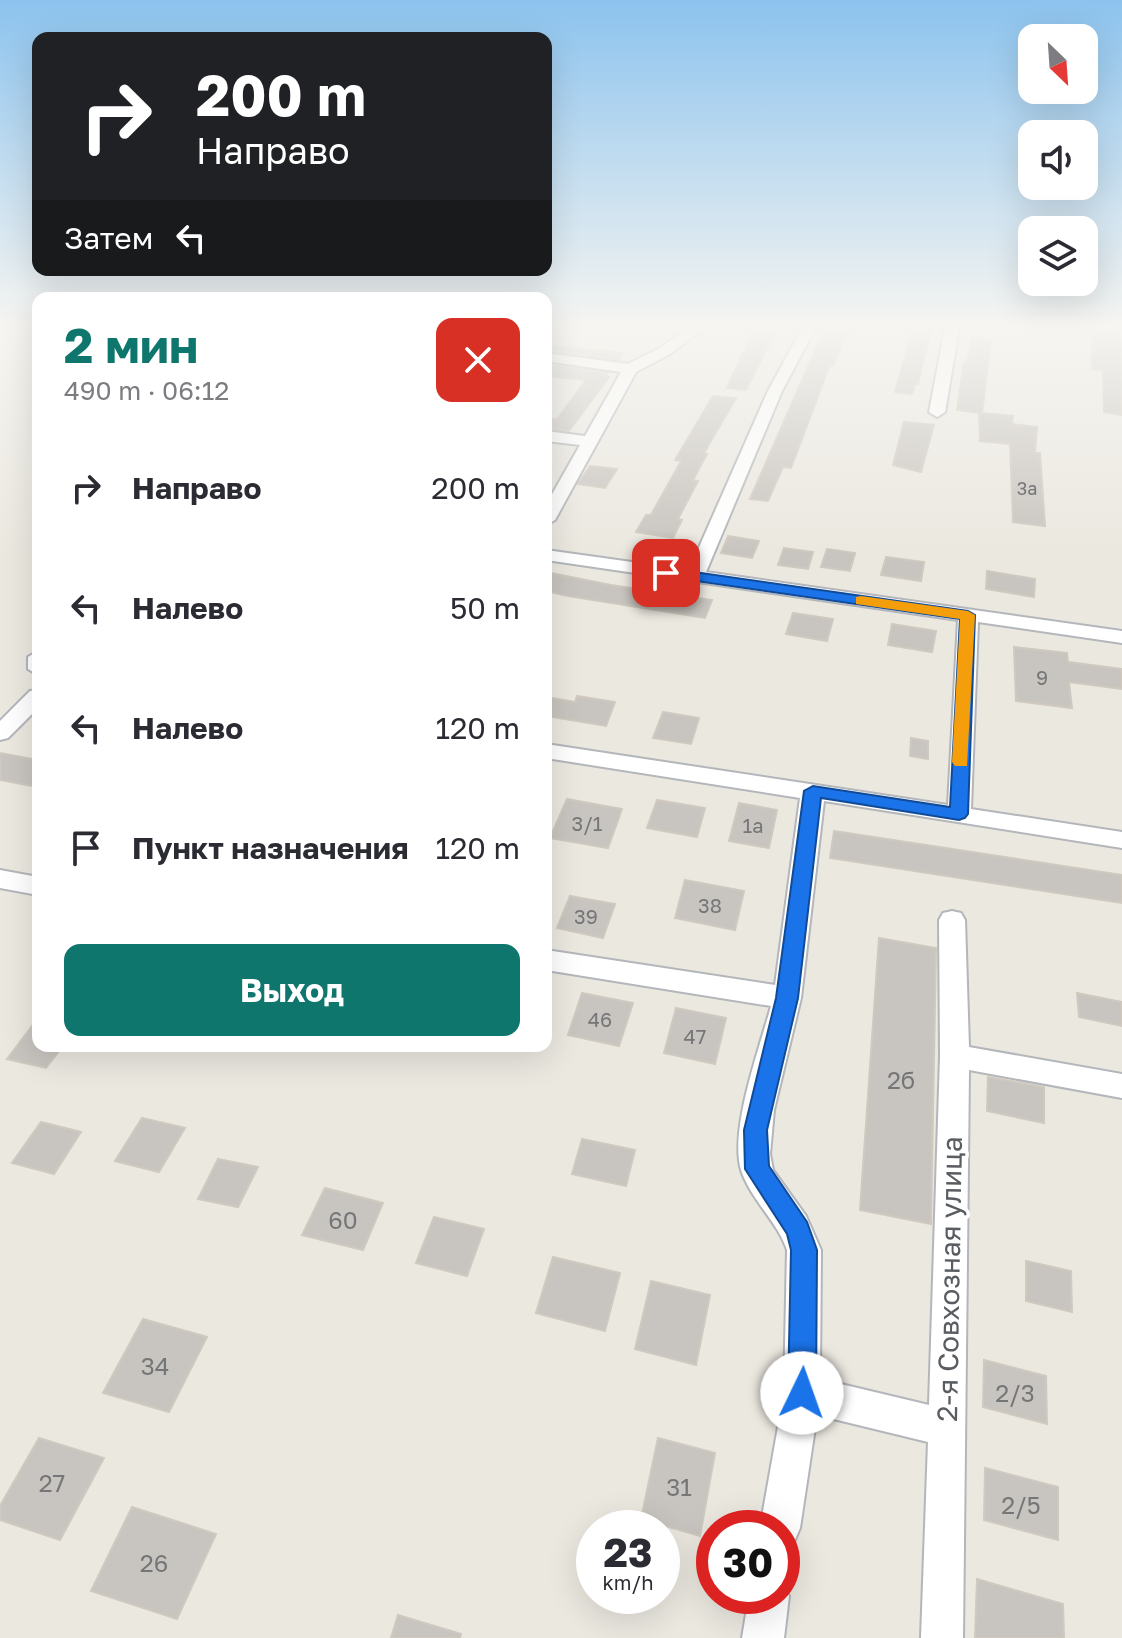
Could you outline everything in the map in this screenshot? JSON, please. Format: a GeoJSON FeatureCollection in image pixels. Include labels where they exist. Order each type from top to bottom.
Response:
{"type":"FeatureCollection","features":[{"type":"Feature","properties":{"kind":"street"},"geometry":{"type":"LineString","coordinates":[[552,509],[613,399]]}},
{"type":"Feature","properties":{"kind":"street"},"geometry":{"type":"LineString","coordinates":[[695,577],[771,399]]}},
{"type":"Feature","properties":{"kind":"street"},"geometry":{"type":"LineString","coordinates":[[937,412],[939,399]]}},
{"type":"Feature","properties":{"kind":"street"},"geometry":{"type":"LineString","coordinates":[[552,437],[589,441]]}},
{"type":"Feature","properties":{"kind":"street"},"geometry":{"type":"LineString","coordinates":[[552,556],[1122,637]]}},
{"type":"Feature","properties":{"kind":"street"},"geometry":{"type":"LineString","coordinates":[[959,814],[968,615]]}},
{"type":"Feature","properties":{"kind":"street"},"geometry":{"type":"LineString","coordinates":[[0,733],[32,702]]}},
{"type":"Feature","properties":{"kind":"street"},"geometry":{"type":"LineString","coordinates":[[552,752],[1122,840]]}},
{"type":"Feature","properties":{"kind":"street"},"geometry":{"type":"LineString","coordinates":[[783,1510],[802,1393],[804,1250],[798,1230],[757,1169],[755,1130],[787,998],[813,791]]}},
{"type":"Feature","properties":{"kind":"street"},"geometry":{"type":"LineString","coordinates":[[0,879],[32,885]]}},
{"type":"Feature","properties":{"kind":"street","name":"2-я Совхозная улица"},"geometry":{"type":"LineString","coordinates":[[942,1638],[955,1056],[952,920]]}},
{"type":"Feature","properties":{"kind":"street"},"geometry":{"type":"LineString","coordinates":[[552,961],[787,998]]}},
{"type":"Feature","properties":{"kind":"street"},"geometry":{"type":"LineString","coordinates":[[955,1056],[1122,1086]]}},
{"type":"Feature","properties":{"kind":"street"},"geometry":{"type":"LineString","coordinates":[[802,1393],[945,1428]]}},
{"type":"Feature","properties":{"kind":"street"},"geometry":{"type":"LineString","coordinates":[[763,1638],[766,1614]]}},
{"type":"Feature","properties":{"kind":"building"},"geometry":{"type":"Polygon","coordinates":[[[572,399],[592,399],[569,431],[552,429],[552,419],[557,419],[572,399]]]}},
{"type":"Feature","properties":{"kind":"building"},"geometry":{"type":"Polygon","coordinates":[[[711,399],[735,399],[704,453],[707,454],[693,480],[698,481],[678,519],[682,520],[673,538],[636,532],[646,515],[651,515],[681,461],[675,460],[711,399]]]}},
{"type":"Feature","properties":{"kind":"building"},"geometry":{"type":"Polygon","coordinates":[[[794,399],[817,399],[791,468],[783,467],[768,501],[750,499],[794,399]]]}},
{"type":"Feature","properties":{"kind":"building"},"geometry":{"type":"Polygon","coordinates":[[[959,399],[984,399],[982,413],[1013,416],[1012,424],[1037,427],[1035,453],[1040,453],[1045,526],[1013,522],[1010,444],[980,441],[979,413],[957,410],[959,399]]]}},
{"type":"Feature","properties":{"kind":"building"},"geometry":{"type":"Polygon","coordinates":[[[1104,399],[1122,399],[1122,415],[1104,412],[1104,399]]]}},
{"type":"Feature","properties":{"kind":"building"},"geometry":{"type":"Polygon","coordinates":[[[904,422],[934,425],[921,472],[893,465],[904,422]]]}},
{"type":"Feature","properties":{"kind":"building"},"geometry":{"type":"Polygon","coordinates":[[[590,466],[617,469],[605,488],[578,484],[590,466]]]}},
{"type":"Feature","properties":{"kind":"building"},"geometry":{"type":"Polygon","coordinates":[[[728,536],[759,541],[752,558],[721,553],[728,536]]]}},
{"type":"Feature","properties":{"kind":"building"},"geometry":{"type":"Polygon","coordinates":[[[784,548],[813,552],[808,569],[778,565],[784,548]]]}},
{"type":"Feature","properties":{"kind":"building"},"geometry":{"type":"Polygon","coordinates":[[[827,549],[855,553],[850,571],[821,567],[827,549]]]}},
{"type":"Feature","properties":{"kind":"building"},"geometry":{"type":"Polygon","coordinates":[[[886,557],[924,562],[921,581],[881,575],[886,557]]]}},
{"type":"Feature","properties":{"kind":"building"},"geometry":{"type":"Polygon","coordinates":[[[987,571],[1035,579],[1034,597],[986,589],[987,571]]]}},
{"type":"Feature","properties":{"kind":"building"},"geometry":{"type":"Polygon","coordinates":[[[552,573],[712,600],[705,618],[552,592],[552,573]]]}},
{"type":"Feature","properties":{"kind":"building"},"geometry":{"type":"Polygon","coordinates":[[[793,613],[833,619],[827,641],[786,634],[793,613]]]}},
{"type":"Feature","properties":{"kind":"building"},"geometry":{"type":"Polygon","coordinates":[[[892,624],[936,631],[932,652],[888,645],[892,624]]]}},
{"type":"Feature","properties":{"kind":"building"},"geometry":{"type":"Polygon","coordinates":[[[1014,647],[1067,653],[1068,662],[1122,669],[1122,689],[1069,682],[1072,708],[1016,701],[1014,647]]]}},
{"type":"Feature","properties":{"kind":"building"},"geometry":{"type":"Polygon","coordinates":[[[577,696],[615,702],[606,726],[552,717],[552,698],[575,702],[577,696]]]}},
{"type":"Feature","properties":{"kind":"building"},"geometry":{"type":"Polygon","coordinates":[[[663,712],[699,718],[691,744],[653,738],[663,712]]]}},
{"type":"Feature","properties":{"kind":"building"},"geometry":{"type":"Polygon","coordinates":[[[911,738],[928,741],[928,759],[910,756],[911,738]]]}},
{"type":"Feature","properties":{"kind":"building"},"geometry":{"type":"Polygon","coordinates":[[[0,753],[32,759],[32,786],[0,780],[0,753]]]}},
{"type":"Feature","properties":{"kind":"building"},"geometry":{"type":"Polygon","coordinates":[[[567,799],[622,809],[608,848],[552,838],[567,799]]]}},
{"type":"Feature","properties":{"kind":"building"},"geometry":{"type":"Polygon","coordinates":[[[657,800],[705,808],[697,837],[647,828],[657,800]]]}},
{"type":"Feature","properties":{"kind":"building"},"geometry":{"type":"Polygon","coordinates":[[[739,803],[777,810],[769,848],[729,841],[739,803]]]}},
{"type":"Feature","properties":{"kind":"building"},"geometry":{"type":"Polygon","coordinates":[[[834,831],[1122,875],[1122,903],[830,858],[834,831]]]}},
{"type":"Feature","properties":{"kind":"building"},"geometry":{"type":"Polygon","coordinates":[[[685,880],[744,891],[735,930],[675,918],[685,880]]]}},
{"type":"Feature","properties":{"kind":"building"},"geometry":{"type":"Polygon","coordinates":[[[570,896],[615,904],[603,938],[557,928],[570,896]]]}},
{"type":"Feature","properties":{"kind":"building"},"geometry":{"type":"Polygon","coordinates":[[[879,938],[936,948],[931,1224],[860,1210],[879,938]]]}},
{"type":"Feature","properties":{"kind":"building"},"geometry":{"type":"Polygon","coordinates":[[[582,993],[633,1003],[619,1046],[568,1035],[582,993]]]}},
{"type":"Feature","properties":{"kind":"building"},"geometry":{"type":"Polygon","coordinates":[[[1077,993],[1122,1002],[1122,1026],[1079,1017],[1077,993]]]}},
{"type":"Feature","properties":{"kind":"building"},"geometry":{"type":"Polygon","coordinates":[[[676,1008],[726,1018],[715,1064],[664,1053],[676,1008]]]}},
{"type":"Feature","properties":{"kind":"building"},"geometry":{"type":"Polygon","coordinates":[[[32,1026],[32,1052],[58,1052],[46,1068],[7,1059],[32,1026]]]}},
{"type":"Feature","properties":{"kind":"building"},"geometry":{"type":"Polygon","coordinates":[[[988,1077],[1044,1087],[1044,1123],[987,1111],[988,1077]]]}},
{"type":"Feature","properties":{"kind":"building"},"geometry":{"type":"Polygon","coordinates":[[[142,1118],[185,1128],[159,1172],[115,1161],[142,1118]]]}},
{"type":"Feature","properties":{"kind":"building"},"geometry":{"type":"Polygon","coordinates":[[[41,1122],[81,1132],[54,1174],[12,1163],[41,1122]]]}},
{"type":"Feature","properties":{"kind":"building"},"geometry":{"type":"Polygon","coordinates":[[[582,1139],[635,1150],[626,1186],[572,1174],[582,1139]]]}},
{"type":"Feature","properties":{"kind":"building"},"geometry":{"type":"Polygon","coordinates":[[[218,1159],[258,1167],[238,1207],[198,1199],[218,1159]]]}},
{"type":"Feature","properties":{"kind":"building"},"geometry":{"type":"Polygon","coordinates":[[[325,1188],[383,1203],[363,1250],[302,1235],[325,1188]]]}},
{"type":"Feature","properties":{"kind":"building"},"geometry":{"type":"Polygon","coordinates":[[[434,1217],[484,1229],[467,1276],[416,1263],[434,1217]]]}},
{"type":"Feature","properties":{"kind":"building"},"geometry":{"type":"Polygon","coordinates":[[[553,1257],[620,1273],[605,1331],[536,1313],[553,1257]]]}},
{"type":"Feature","properties":{"kind":"building"},"geometry":{"type":"Polygon","coordinates":[[[1026,1261],[1071,1271],[1072,1312],[1026,1301],[1026,1261]]]}},
{"type":"Feature","properties":{"kind":"building"},"geometry":{"type":"Polygon","coordinates":[[[651,1281],[710,1295],[696,1365],[635,1349],[651,1281]]]}},
{"type":"Feature","properties":{"kind":"building"},"geometry":{"type":"Polygon","coordinates":[[[143,1319],[207,1337],[169,1412],[103,1393],[143,1319]]]}},
{"type":"Feature","properties":{"kind":"building"},"geometry":{"type":"Polygon","coordinates":[[[984,1360],[1046,1376],[1047,1424],[983,1407],[984,1360]]]}},
{"type":"Feature","properties":{"kind":"building"},"geometry":{"type":"Polygon","coordinates":[[[39,1438],[104,1458],[60,1540],[0,1520],[0,1506],[39,1438]]]}},
{"type":"Feature","properties":{"kind":"building"},"geometry":{"type":"Polygon","coordinates":[[[658,1438],[715,1453],[705,1510],[696,1510],[696,1535],[680,1530],[680,1510],[643,1510],[658,1438]]]}},
{"type":"Feature","properties":{"kind":"building"},"geometry":{"type":"Polygon","coordinates":[[[985,1468],[1058,1487],[1058,1540],[984,1520],[985,1468]]]}},
{"type":"Feature","properties":{"kind":"building"},"geometry":{"type":"Polygon","coordinates":[[[132,1507],[216,1534],[177,1619],[91,1591],[132,1507]]]}},
{"type":"Feature","properties":{"kind":"building"},"geometry":{"type":"Polygon","coordinates":[[[977,1579],[1063,1604],[1064,1638],[975,1638],[977,1579]]]}},
{"type":"Feature","properties":{"kind":"building"},"geometry":{"type":"Polygon","coordinates":[[[398,1615],[461,1634],[460,1638],[391,1638],[398,1615]]]}},
{"type":"Feature","properties":{"kind":"slow traffic"},"geometry":{"type":"LineString","coordinates":[[861,600],[968,615],[961,762]]}},
{"type":"Feature","properties":{"kind":"route"},"geometry":{"type":"LineString","coordinates":[[666,573],[968,615],[959,814],[813,791],[787,998],[755,1130],[757,1169],[798,1230],[804,1250],[802,1393]]}}]}
